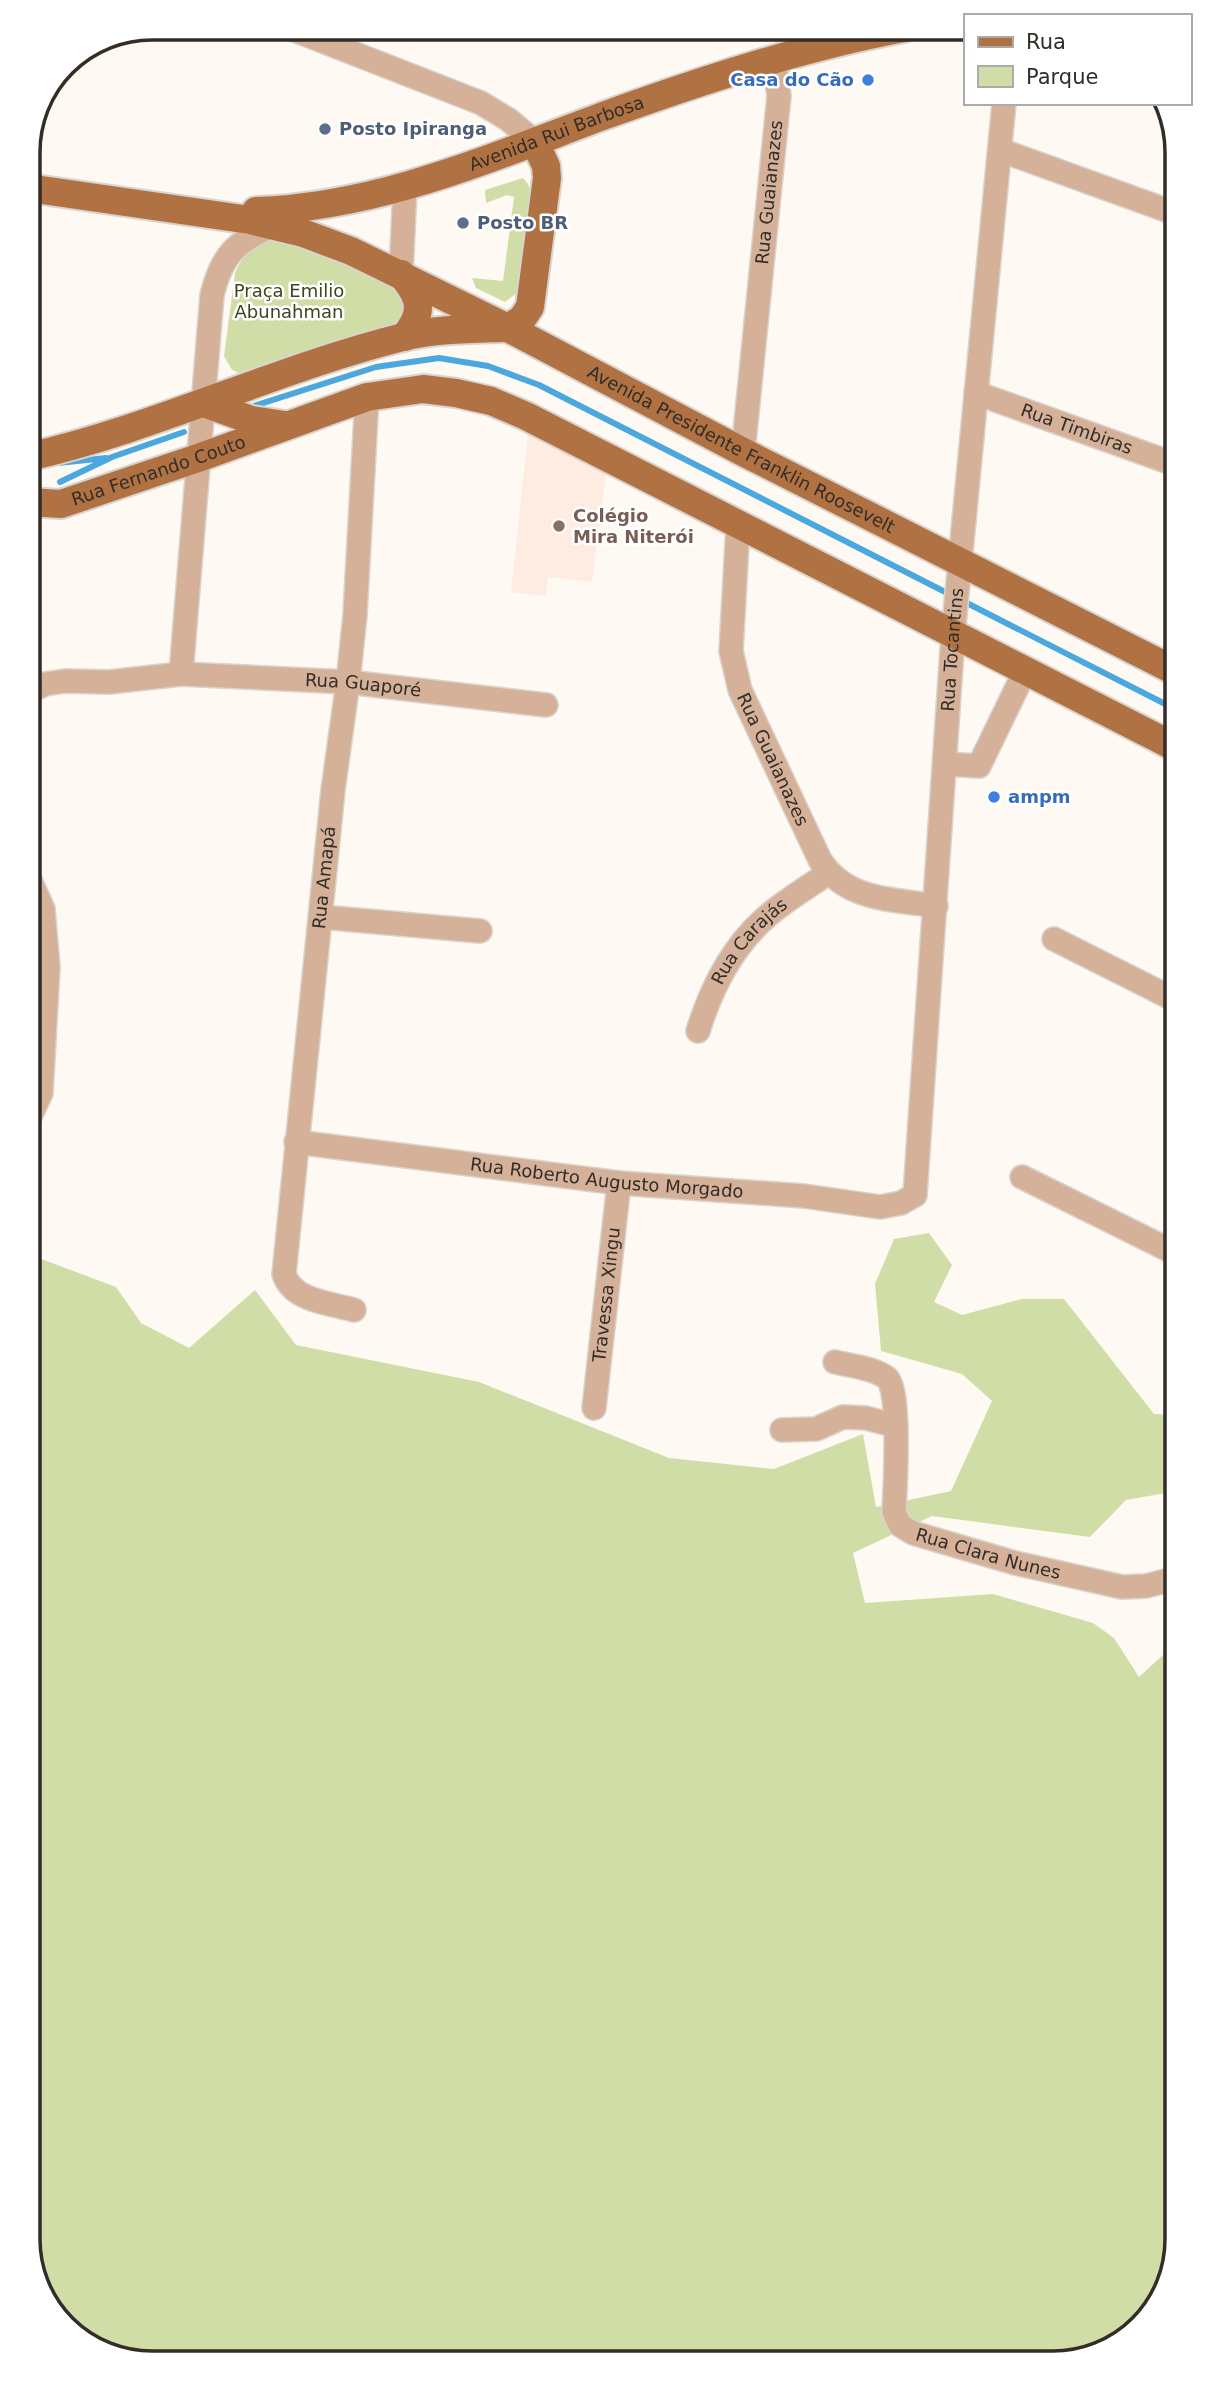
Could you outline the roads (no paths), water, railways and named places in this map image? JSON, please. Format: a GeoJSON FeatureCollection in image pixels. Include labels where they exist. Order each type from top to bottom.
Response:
{"type":"FeatureCollection","features":[{"type":"Feature","properties":{"kind":"main road","name":"Avenida Rui Barbosa"},"geometry":{"type":"LineString","coordinates":[[204,213],[297,209],[405,187],[828,40]]}},
{"type":"Feature","properties":{"kind":"main road"},"geometry":{"type":"LineString","coordinates":[[40,454],[72,447],[404,337],[469,329],[508,328],[522,319],[530,307],[547,178],[547,166],[535,142]]}},
{"type":"Feature","properties":{"kind":"main road","name":"Avenida Rui Barbosa"},"geometry":{"type":"LineString","coordinates":[[40,190],[204,213],[303,233]]}},
{"type":"Feature","properties":{"kind":"main road","name":"Avenida Presidente Franklin Roosevelt"},"geometry":{"type":"LineString","coordinates":[[303,233],[401,274],[508,328],[743,452],[959,573],[1165,667]]}},
{"type":"Feature","properties":{"kind":"main road"},"geometry":{"type":"LineString","coordinates":[[401,274],[413,289],[419,304],[415,324],[404,337]]}},
{"type":"Feature","properties":{"kind":"main road"},"geometry":{"type":"LineString","coordinates":[[204,403],[251,420],[288,425],[367,397],[423,389],[491,401],[526,416],[738,526],[955,622],[1025,671],[1165,742]]}},
{"type":"Feature","properties":{"kind":"main road","name":"Rua Fernando Couto"},"geometry":{"type":"LineString","coordinates":[[40,503],[61,504],[288,425]]}},
{"type":"Feature","properties":{"kind":"street"},"geometry":{"type":"LineString","coordinates":[[320,40],[481,103],[509,120],[535,142]]}},
{"type":"Feature","properties":{"kind":"street","name":"Rua Guaianazes"},"geometry":{"type":"LineString","coordinates":[[743,452],[779,96],[774,60]]}},
{"type":"Feature","properties":{"kind":"street","name":"Rua Tocantins"},"geometry":{"type":"LineString","coordinates":[[915,1195],[955,622],[1004,105]]}},
{"type":"Feature","properties":{"kind":"street"},"geometry":{"type":"LineString","coordinates":[[1000,149],[1165,210]]}},
{"type":"Feature","properties":{"kind":"street"},"geometry":{"type":"LineString","coordinates":[[401,274],[405,187]]}},
{"type":"Feature","properties":{"kind":"street"},"geometry":{"type":"LineString","coordinates":[[181,674],[212,295],[217,274],[228,255],[247,236],[274,225]]}},
{"type":"Feature","properties":{"kind":"street","name":"Rua Timbiras"},"geometry":{"type":"LineString","coordinates":[[976,393],[1165,461]]}},
{"type":"Feature","properties":{"kind":"street","name":"Rua Amapá"},"geometry":{"type":"LineString","coordinates":[[354,1310],[300,1295],[291,1289],[284,1274],[333,790],[355,615],[367,397]]}},
{"type":"Feature","properties":{"kind":"street"},"geometry":{"type":"LineString","coordinates":[[40,512],[61,504]]}},
{"type":"Feature","properties":{"kind":"street","name":"Rua Guaianazes"},"geometry":{"type":"LineString","coordinates":[[738,526],[731,651],[740,690],[820,860],[828,873],[848,888],[863,894],[936,906]]}},
{"type":"Feature","properties":{"kind":"street"},"geometry":{"type":"LineString","coordinates":[[945,764],[979,766],[1025,671]]}},
{"type":"Feature","properties":{"kind":"street","name":"Rua Guaporé"},"geometry":{"type":"LineString","coordinates":[[40,686],[65,681],[109,682],[181,674],[348,682],[545,705]]}},
{"type":"Feature","properties":{"kind":"street","name":"Rua Carajás"},"geometry":{"type":"LineString","coordinates":[[698,1031],[709,997],[738,948],[763,920],[828,873]]}},
{"type":"Feature","properties":{"kind":"street"},"geometry":{"type":"LineString","coordinates":[[40,902],[43,909],[48,967],[40,1095]]}},
{"type":"Feature","properties":{"kind":"street"},"geometry":{"type":"LineString","coordinates":[[321,917],[480,931]]}},
{"type":"Feature","properties":{"kind":"street"},"geometry":{"type":"LineString","coordinates":[[1054,940],[1165,995]]}},
{"type":"Feature","properties":{"kind":"street","name":"Rua Roberto Augusto Morgado"},"geometry":{"type":"LineString","coordinates":[[296,1142],[620,1183],[804,1196],[880,1208],[901,1203],[915,1195]]}},
{"type":"Feature","properties":{"kind":"street"},"geometry":{"type":"LineString","coordinates":[[1022,1177],[1165,1248]]}},
{"type":"Feature","properties":{"kind":"street","name":"Travessa Xingu"},"geometry":{"type":"LineString","coordinates":[[594,1408],[620,1183]]}},
{"type":"Feature","properties":{"kind":"street","name":"Rua Clara Nunes"},"geometry":{"type":"LineString","coordinates":[[835,1362],[873,1372],[888,1379],[894,1388],[894,1512],[900,1525],[914,1533],[1015,1563],[1122,1587],[1146,1586],[1165,1581]]}},
{"type":"Feature","properties":{"kind":"street"},"geometry":{"type":"LineString","coordinates":[[782,1430],[816,1429],[843,1417],[866,1418],[896,1426]]}},
{"type":"Feature","properties":{"kind":"waterway"},"geometry":{"type":"LineString","coordinates":[[254,406],[376,367],[439,358],[488,366],[539,385],[953,596]]}},
{"type":"Feature","properties":{"kind":"waterway"},"geometry":{"type":"LineString","coordinates":[[60,482],[112,457],[184,432]]}},
{"type":"Feature","properties":{"kind":"waterway"},"geometry":{"type":"LineString","coordinates":[[58,463],[106,458]]}},
{"type":"Feature","properties":{"kind":"waterway"},"geometry":{"type":"LineString","coordinates":[[963,601],[1165,704]]}},
{"type":"Feature","properties":{"kind":"place","name":"Casa do Cão"},"geometry":{"type":"Point","coordinates":[868,80]}},
{"type":"Feature","properties":{"kind":"place","name":"Posto Ipiranga"},"geometry":{"type":"Point","coordinates":[325,129]}},
{"type":"Feature","properties":{"kind":"place","name":"Posto BR"},"geometry":{"type":"Point","coordinates":[463,223]}},
{"type":"Feature","properties":{"kind":"place","name":"Colégio Mira Niterói"},"geometry":{"type":"Point","coordinates":[559,526]}},
{"type":"Feature","properties":{"kind":"place","name":"ampm"},"geometry":{"type":"Point","coordinates":[994,797]}},
{"type":"Feature","properties":{"kind":"park label","name":"Praça Emilio Abunahman"},"geometry":{"type":"Point","coordinates":[289,301]}}]}
